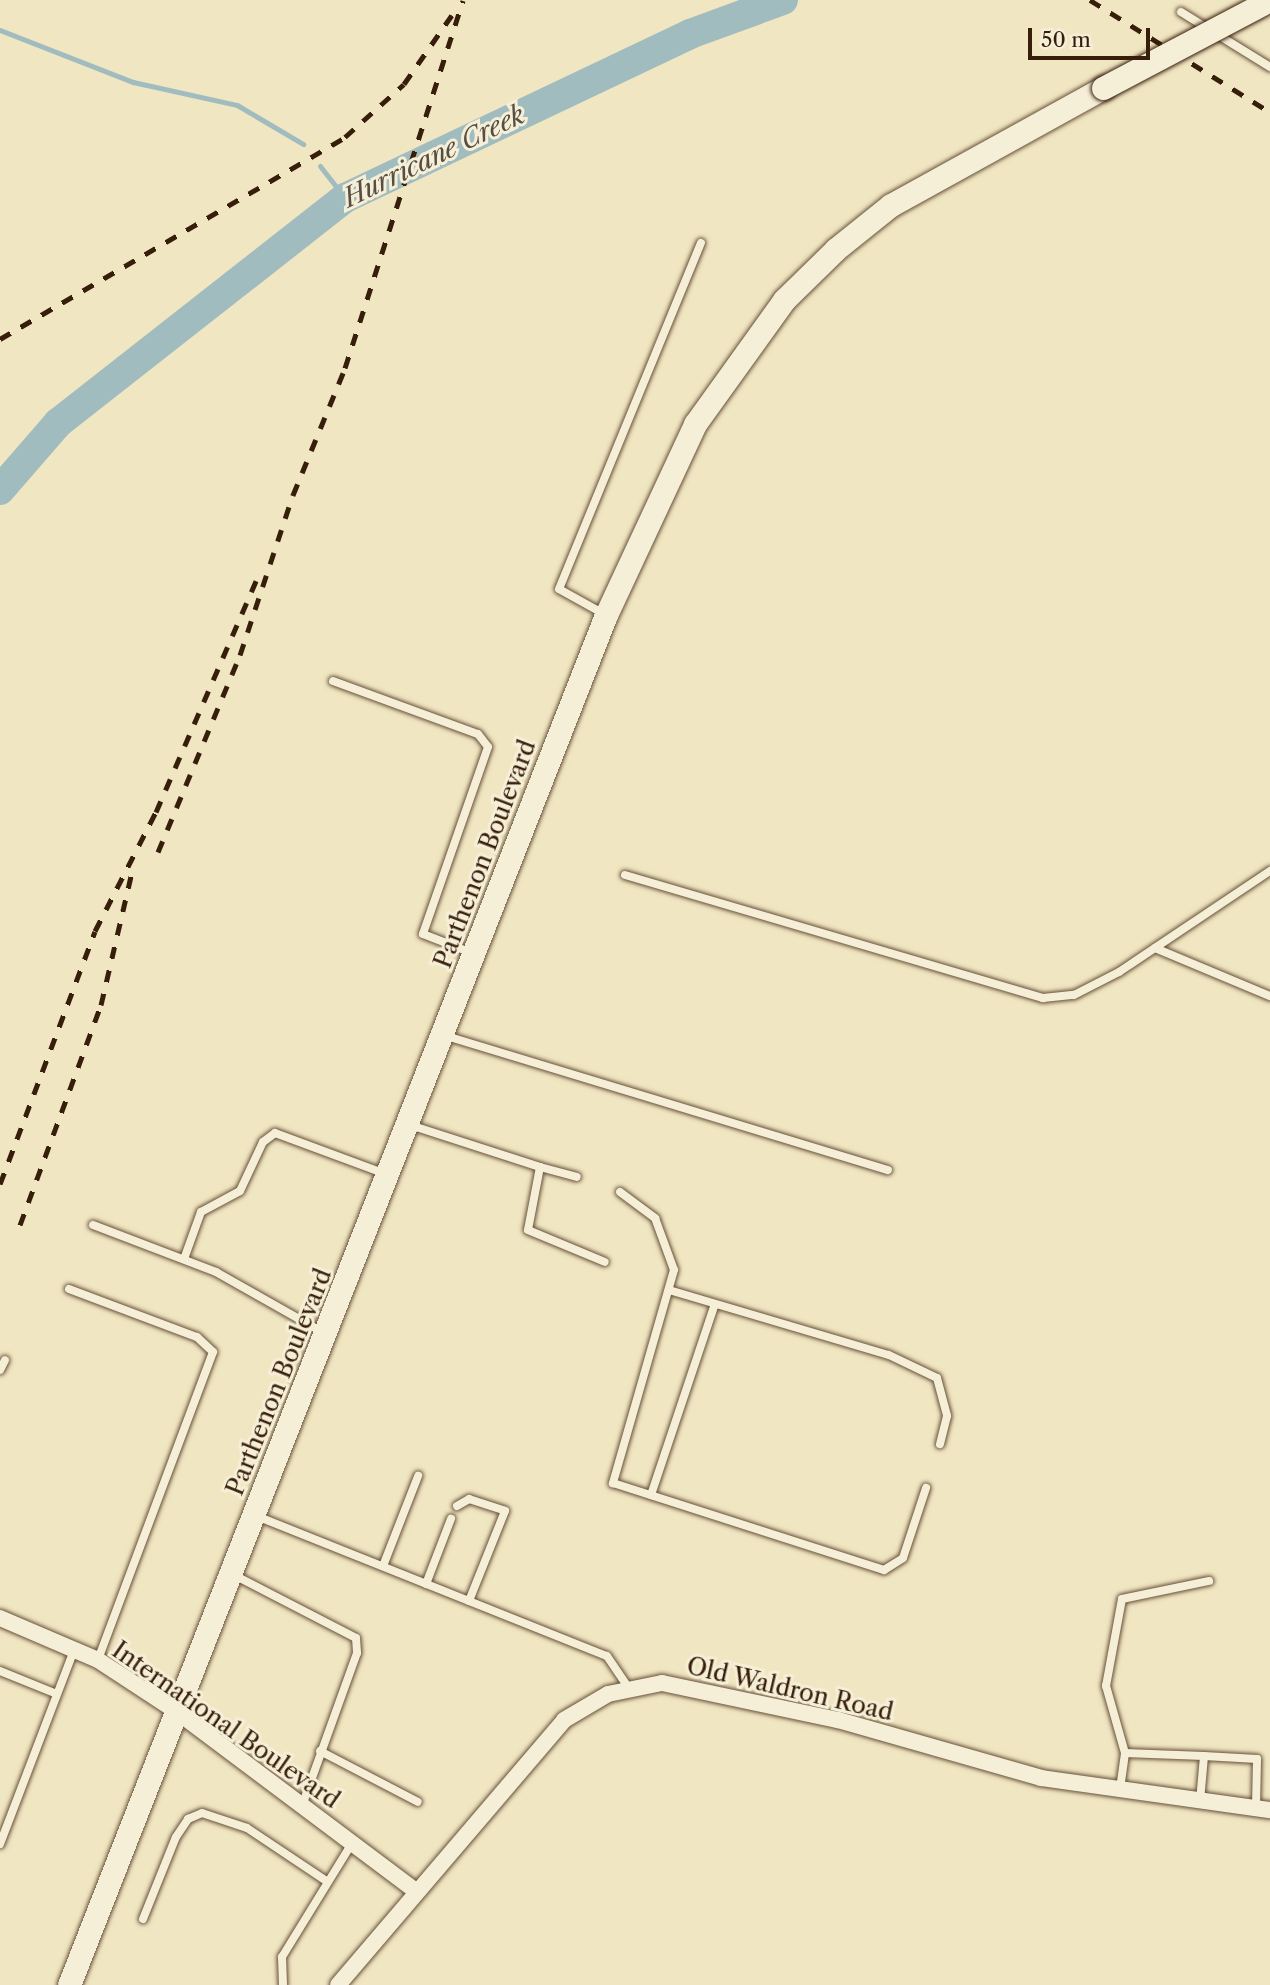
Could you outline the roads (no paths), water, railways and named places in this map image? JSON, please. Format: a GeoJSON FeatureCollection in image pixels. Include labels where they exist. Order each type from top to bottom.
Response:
{"type":"FeatureCollection","features":[{"type":"Feature","properties":{"kind":"main road","name":"Parthenon Boulevard"},"geometry":{"type":"LineString","coordinates":[[69,1985],[410,1125],[606,615],[695,424],[784,300],[891,205],[1266,2]]}},
{"type":"Feature","properties":{"kind":"street","name":"International Boulevard"},"geometry":{"type":"LineString","coordinates":[[0,1618],[98,1660],[176,1711],[414,1890]]}},
{"type":"Feature","properties":{"kind":"street","name":"Old Waldron Road"},"geometry":{"type":"LineString","coordinates":[[338,1985],[414,1890],[564,1720],[608,1694],[662,1683],[729,1693],[1041,1778],[1263,1809]]}},
{"type":"Feature","properties":{"kind":"lane"},"geometry":{"type":"LineString","coordinates":[[1181,12],[1270,67]]}},
{"type":"Feature","properties":{"kind":"lane"},"geometry":{"type":"LineString","coordinates":[[606,615],[559,589],[701,243]]}},
{"type":"Feature","properties":{"kind":"lane"},"geometry":{"type":"LineString","coordinates":[[333,681],[478,734],[488,747],[423,934],[475,954]]}},
{"type":"Feature","properties":{"kind":"lane"},"geometry":{"type":"LineString","coordinates":[[625,875],[1043,998],[1074,995],[1155,948],[1270,871]]}},
{"type":"Feature","properties":{"kind":"lane"},"geometry":{"type":"LineString","coordinates":[[1155,948],[1270,996]]}},
{"type":"Feature","properties":{"kind":"lane"},"geometry":{"type":"LineString","coordinates":[[443,1035],[888,1170]]}},
{"type":"Feature","properties":{"kind":"lane"},"geometry":{"type":"LineString","coordinates":[[410,1125],[577,1177]]}},
{"type":"Feature","properties":{"kind":"lane"},"geometry":{"type":"LineString","coordinates":[[184,1259],[201,1212],[240,1191],[263,1142],[275,1133],[389,1175]]}},
{"type":"Feature","properties":{"kind":"lane"},"geometry":{"type":"LineString","coordinates":[[540,1167],[528,1230],[605,1262]]}},
{"type":"Feature","properties":{"kind":"lane"},"geometry":{"type":"LineString","coordinates":[[621,1192],[655,1218],[672,1252],[669,1290],[613,1483],[884,1570],[903,1558],[926,1488]]}},
{"type":"Feature","properties":{"kind":"lane"},"geometry":{"type":"LineString","coordinates":[[93,1225],[184,1259],[326,1334]]}},
{"type":"Feature","properties":{"kind":"lane"},"geometry":{"type":"LineString","coordinates":[[69,1289],[197,1337],[213,1352],[98,1660]]}},
{"type":"Feature","properties":{"kind":"lane"},"geometry":{"type":"LineString","coordinates":[[669,1290],[889,1355],[937,1378],[947,1416],[940,1444]]}},
{"type":"Feature","properties":{"kind":"lane"},"geometry":{"type":"LineString","coordinates":[[652,1495],[715,1304]]}},
{"type":"Feature","properties":{"kind":"lane"},"geometry":{"type":"LineString","coordinates":[[0,1370],[5,1360]]}},
{"type":"Feature","properties":{"kind":"lane"},"geometry":{"type":"LineString","coordinates":[[383,1566],[418,1476]]}},
{"type":"Feature","properties":{"kind":"lane"},"geometry":{"type":"LineString","coordinates":[[457,1506],[469,1499],[505,1511],[469,1601]]}},
{"type":"Feature","properties":{"kind":"lane"},"geometry":{"type":"LineString","coordinates":[[254,1515],[607,1656],[630,1690]]}},
{"type":"Feature","properties":{"kind":"lane"},"geometry":{"type":"LineString","coordinates":[[426,1584],[451,1519]]}},
{"type":"Feature","properties":{"kind":"lane"},"geometry":{"type":"LineString","coordinates":[[231,1574],[356,1638],[357,1653],[302,1805]]}},
{"type":"Feature","properties":{"kind":"lane"},"geometry":{"type":"LineString","coordinates":[[1120,1789],[1125,1753],[1106,1686],[1122,1599],[1209,1581]]}},
{"type":"Feature","properties":{"kind":"lane"},"geometry":{"type":"LineString","coordinates":[[0,1844],[74,1650]]}},
{"type":"Feature","properties":{"kind":"lane"},"geometry":{"type":"LineString","coordinates":[[0,1671],[57,1694]]}},
{"type":"Feature","properties":{"kind":"lane"},"geometry":{"type":"LineString","coordinates":[[320,1751],[418,1802]]}},
{"type":"Feature","properties":{"kind":"lane"},"geometry":{"type":"LineString","coordinates":[[1125,1753],[1257,1759],[1263,1809]]}},
{"type":"Feature","properties":{"kind":"lane"},"geometry":{"type":"LineString","coordinates":[[1200,1801],[1204,1756]]}},
{"type":"Feature","properties":{"kind":"lane"},"geometry":{"type":"LineString","coordinates":[[143,1919],[176,1837],[188,1819],[202,1813],[247,1828],[328,1882]]}},
{"type":"Feature","properties":{"kind":"lane"},"geometry":{"type":"LineString","coordinates":[[283,1985],[282,1957],[352,1843]]}},
{"type":"Feature","properties":{"kind":"waterway","name":"Hurricane Creek"},"geometry":{"type":"LineString","coordinates":[[0,490],[58,423],[345,198],[690,34],[783,0]]}},
{"type":"Feature","properties":{"kind":"waterway"},"geometry":{"type":"LineString","coordinates":[[0,30],[133,82],[237,105],[303,144]]}},
{"type":"Feature","properties":{"kind":"waterway"},"geometry":{"type":"LineString","coordinates":[[320,166],[345,198]]}},
{"type":"Feature","properties":{"kind":"railway"},"geometry":{"type":"LineString","coordinates":[[158,852],[240,655],[293,495],[345,368],[463,0]]}},
{"type":"Feature","properties":{"kind":"railway"},"geometry":{"type":"LineString","coordinates":[[1090,0],[1270,112]]}},
{"type":"Feature","properties":{"kind":"railway"},"geometry":{"type":"LineString","coordinates":[[0,339],[345,137],[404,84],[452,15]]}},
{"type":"Feature","properties":{"kind":"railway"},"geometry":{"type":"LineString","coordinates":[[0,1184],[95,931],[156,812],[257,579]]}},
{"type":"Feature","properties":{"kind":"railway"},"geometry":{"type":"LineString","coordinates":[[20,1225],[101,1005],[132,872]]}}]}
